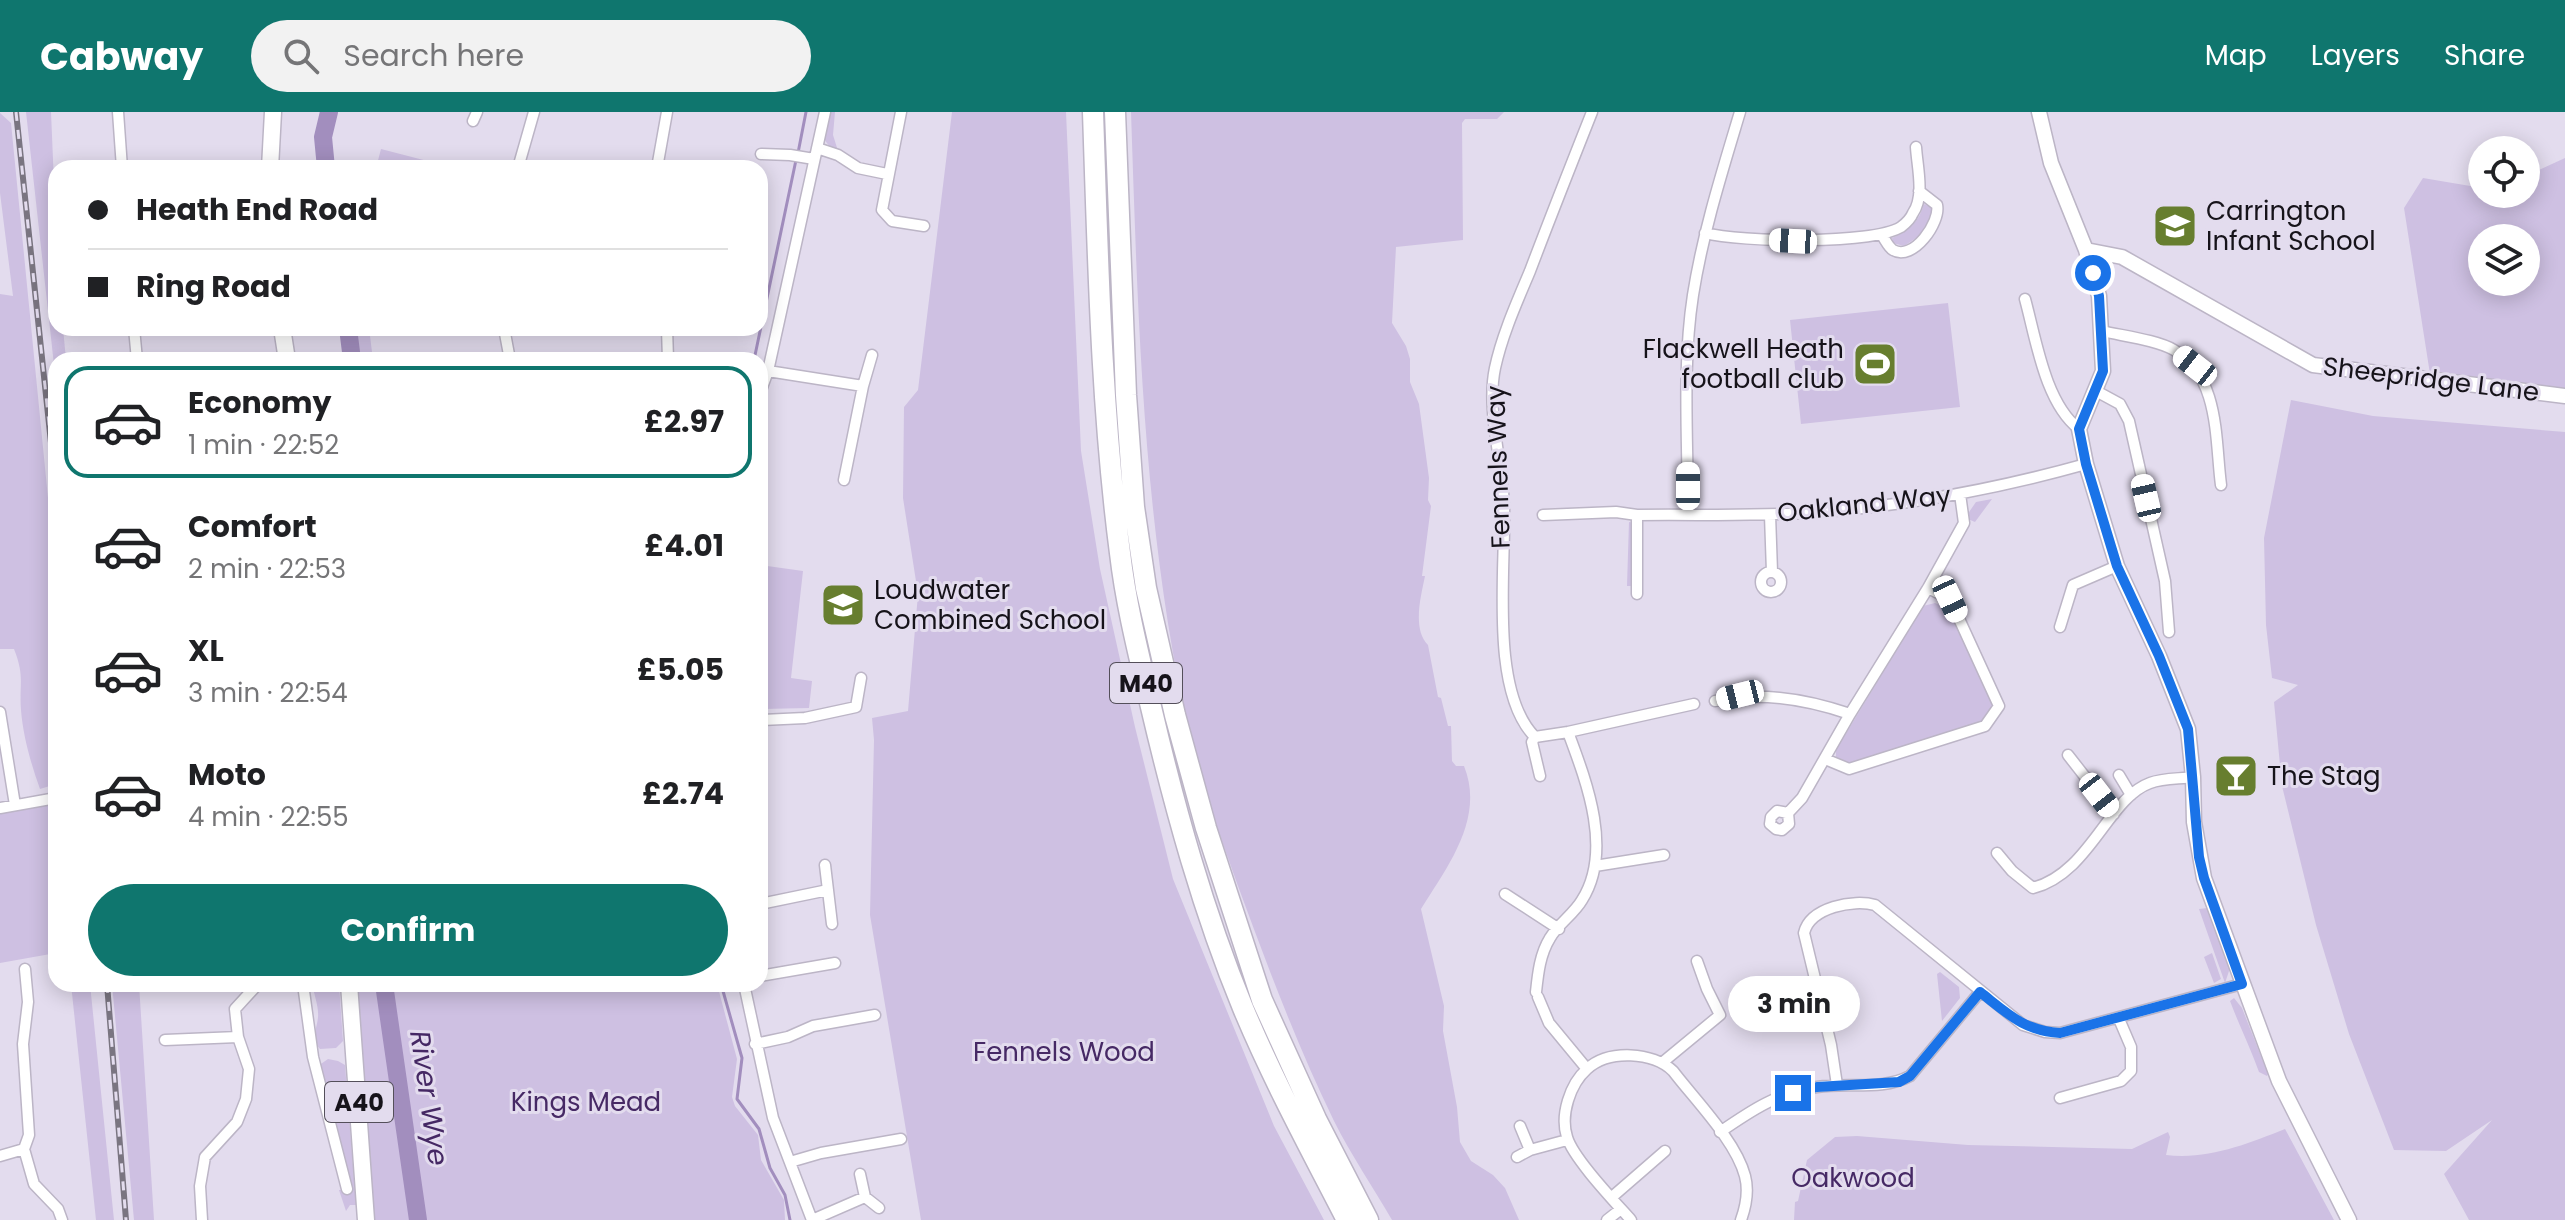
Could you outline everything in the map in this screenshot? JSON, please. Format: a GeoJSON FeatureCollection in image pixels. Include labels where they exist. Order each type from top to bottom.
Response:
{"type":"FeatureCollection","features":[{"type":"Feature","properties":{"kind":"highway","name":"M40"},"geometry":{"type":"LineString","coordinates":[[1093,112],[1108,443],[1120,555],[1133,631],[1190,855],[1229,971],[1269,1064],[1347,1220]]}},
{"type":"Feature","properties":{"kind":"highway","name":"M40"},"geometry":{"type":"LineString","coordinates":[[1115,112],[1126,395],[1134,507],[1146,588],[1171,701],[1206,828],[1262,1000],[1316,1119],[1368,1220]]}},
{"type":"Feature","properties":{"kind":"main road"},"geometry":{"type":"LineString","coordinates":[[270,160],[273,112]]}},
{"type":"Feature","properties":{"kind":"main road","name":"A40"},"geometry":{"type":"LineString","coordinates":[[350,992],[366,1220]]}},
{"type":"Feature","properties":{"kind":"street"},"geometry":{"type":"LineString","coordinates":[[118,112],[121,160]]}},
{"type":"Feature","properties":{"kind":"street"},"geometry":{"type":"LineString","coordinates":[[520,160],[534,112]]}},
{"type":"Feature","properties":{"kind":"street"},"geometry":{"type":"LineString","coordinates":[[658,160],[667,112]]}},
{"type":"Feature","properties":{"kind":"street"},"geometry":{"type":"LineString","coordinates":[[825,112],[768,371],[863,386]]}},
{"type":"Feature","properties":{"kind":"street"},"geometry":{"type":"LineString","coordinates":[[901,112],[882,210],[892,221],[924,226]]}},
{"type":"Feature","properties":{"kind":"street","name":"Fennels Way"},"geometry":{"type":"LineString","coordinates":[[1535,737],[1523,725],[1505,663],[1501,556],[1504,507],[1494,417],[1494,370],[1507,328],[1592,112]]}},
{"type":"Feature","properties":{"kind":"street"},"geometry":{"type":"LineString","coordinates":[[1688,514],[1688,347],[1693,296],[1705,233],[1740,112]]}},
{"type":"Feature","properties":{"kind":"street"},"geometry":{"type":"LineString","coordinates":[[2039,112],[2051,163],[2086,250],[2099,296],[2103,371],[2079,429],[2086,464],[2117,566],[2188,729],[2194,822],[2201,867],[2289,1104],[2349,1220]]}},
{"type":"Feature","properties":{"kind":"street"},"geometry":{"type":"LineString","coordinates":[[1705,233],[1721,237],[1793,241],[1881,234],[1902,226],[1915,212],[1919,191],[1916,147]]}},
{"type":"Feature","properties":{"kind":"street"},"geometry":{"type":"LineString","coordinates":[[761,154],[838,155],[858,168],[887,174]]}},
{"type":"Feature","properties":{"kind":"street"},"geometry":{"type":"LineString","coordinates":[[1881,234],[1892,249],[1901,252],[1922,240],[1935,224],[1939,213],[1937,205],[1919,191]]}},
{"type":"Feature","properties":{"kind":"street","name":"Sheepridge Lane"},"geometry":{"type":"LineString","coordinates":[[2086,250],[2122,257],[2313,365],[2565,396]]}},
{"type":"Feature","properties":{"kind":"street"},"geometry":{"type":"LineString","coordinates":[[2025,299],[2041,361],[2057,402],[2069,421],[2079,429]]}},
{"type":"Feature","properties":{"kind":"street"},"geometry":{"type":"LineString","coordinates":[[2102,331],[2172,349],[2195,366],[2211,397],[2221,485]]}},
{"type":"Feature","properties":{"kind":"street"},"geometry":{"type":"LineString","coordinates":[[844,480],[872,355]]}},
{"type":"Feature","properties":{"kind":"street"},"geometry":{"type":"LineString","coordinates":[[2096,391],[2120,404],[2129,421],[2165,581],[2169,632]]}},
{"type":"Feature","properties":{"kind":"street","name":"Oakland Way"},"geometry":{"type":"LineString","coordinates":[[1543,515],[1616,512],[1637,515],[1770,515],[1824,512],[1960,494],[2086,464]]}},
{"type":"Feature","properties":{"kind":"street"},"geometry":{"type":"LineString","coordinates":[[1788,813],[1802,798],[1964,523],[1960,494]]}},
{"type":"Feature","properties":{"kind":"street"},"geometry":{"type":"LineString","coordinates":[[1637,515],[1637,594]]}},
{"type":"Feature","properties":{"kind":"street"},"geometry":{"type":"LineString","coordinates":[[1770,515],[1772,572]]}},
{"type":"Feature","properties":{"kind":"street"},"geometry":{"type":"LineString","coordinates":[[2060,627],[2073,585],[2117,566]]}},
{"type":"Feature","properties":{"kind":"street"},"geometry":{"type":"LineString","coordinates":[[1825,759],[1849,769],[1985,726],[1999,706],[1950,599],[1928,588]]}},
{"type":"Feature","properties":{"kind":"street"},"geometry":{"type":"LineString","coordinates":[[768,720],[805,718],[856,707],[861,678]]}},
{"type":"Feature","properties":{"kind":"street"},"geometry":{"type":"LineString","coordinates":[[1715,701],[1740,695],[1813,701],[1850,714]]}},
{"type":"Feature","properties":{"kind":"street"},"geometry":{"type":"LineString","coordinates":[[1540,776],[1532,742],[1535,737],[1694,704]]}},
{"type":"Feature","properties":{"kind":"street"},"geometry":{"type":"LineString","coordinates":[[0,712],[15,805]]}},
{"type":"Feature","properties":{"kind":"street"},"geometry":{"type":"LineString","coordinates":[[1568,732],[1581,766],[1596,825],[1595,866],[1593,881],[1581,903],[1550,936],[1540,962],[1537,994],[1549,1023],[1587,1069]]}},
{"type":"Feature","properties":{"kind":"street"},"geometry":{"type":"LineString","coordinates":[[2068,755],[2114,814]]}},
{"type":"Feature","properties":{"kind":"street"},"geometry":{"type":"LineString","coordinates":[[2119,775],[2131,795]]}},
{"type":"Feature","properties":{"kind":"street"},"geometry":{"type":"LineString","coordinates":[[1997,853],[2012,871],[2033,888],[2048,884],[2087,851],[2131,795],[2149,783],[2193,777]]}},
{"type":"Feature","properties":{"kind":"street"},"geometry":{"type":"LineString","coordinates":[[0,808],[48,799]]}},
{"type":"Feature","properties":{"kind":"street"},"geometry":{"type":"LineString","coordinates":[[1595,866],[1664,855]]}},
{"type":"Feature","properties":{"kind":"street"},"geometry":{"type":"LineString","coordinates":[[825,865],[832,924]]}},
{"type":"Feature","properties":{"kind":"street"},"geometry":{"type":"LineString","coordinates":[[768,902],[828,890]]}},
{"type":"Feature","properties":{"kind":"street"},"geometry":{"type":"LineString","coordinates":[[1505,894],[1559,929]]}},
{"type":"Feature","properties":{"kind":"street"},"geometry":{"type":"LineString","coordinates":[[1837,1085],[1831,1045],[1804,933],[1806,923],[1819,912],[1860,901],[1875,905],[2023,1025],[2045,1032],[2060,1033],[2119,1019],[2242,984]]}},
{"type":"Feature","properties":{"kind":"street"},"geometry":{"type":"LineString","coordinates":[[1663,1062],[1720,1015],[1697,961]]}},
{"type":"Feature","properties":{"kind":"street"},"geometry":{"type":"LineString","coordinates":[[768,975],[835,963]]}},
{"type":"Feature","properties":{"kind":"street"},"geometry":{"type":"LineString","coordinates":[[25,969],[28,1002],[23,1044],[29,1135],[24,1149],[34,1184],[58,1209],[62,1220]]}},
{"type":"Feature","properties":{"kind":"street"},"geometry":{"type":"LineString","coordinates":[[202,1220],[200,1186],[205,1157],[237,1122],[246,1099],[249,1069],[238,1037],[235,1009],[251,992]]}},
{"type":"Feature","properties":{"kind":"street"},"geometry":{"type":"LineString","coordinates":[[304,992],[313,1057],[347,1189]]}},
{"type":"Feature","properties":{"kind":"street"},"geometry":{"type":"LineString","coordinates":[[745,992],[773,1118],[812,1220],[865,1197]]}},
{"type":"Feature","properties":{"kind":"street"},"geometry":{"type":"LineString","coordinates":[[1720,1132],[1770,1099],[1817,1087],[1899,1082],[1910,1076],[1980,992]]}},
{"type":"Feature","properties":{"kind":"street"},"geometry":{"type":"LineString","coordinates":[[755,1044],[788,1037],[813,1026],[875,1015]]}},
{"type":"Feature","properties":{"kind":"street"},"geometry":{"type":"LineString","coordinates":[[2060,1098],[2121,1081],[2131,1071],[2131,1047],[2119,1019]]}},
{"type":"Feature","properties":{"kind":"street"},"geometry":{"type":"LineString","coordinates":[[165,1040],[238,1037]]}},
{"type":"Feature","properties":{"kind":"street"},"geometry":{"type":"LineString","coordinates":[[1631,1220],[1567,1140],[1564,1120],[1565,1107],[1587,1069],[1616,1057],[1639,1054],[1663,1062],[1737,1157],[1746,1178],[1746,1205],[1741,1220]]}},
{"type":"Feature","properties":{"kind":"street"},"geometry":{"type":"LineString","coordinates":[[1520,1126],[1530,1150]]}},
{"type":"Feature","properties":{"kind":"street"},"geometry":{"type":"LineString","coordinates":[[790,1162],[821,1153],[901,1139]]}},
{"type":"Feature","properties":{"kind":"street"},"geometry":{"type":"LineString","coordinates":[[1517,1157],[1530,1150],[1567,1140]]}},
{"type":"Feature","properties":{"kind":"street"},"geometry":{"type":"LineString","coordinates":[[0,1156],[24,1149]]}},
{"type":"Feature","properties":{"kind":"street"},"geometry":{"type":"LineString","coordinates":[[1612,1197],[1665,1151]]}},
{"type":"Feature","properties":{"kind":"street"},"geometry":{"type":"LineString","coordinates":[[860,1174],[865,1197],[879,1208]]}},
{"type":"Feature","properties":{"kind":"street"},"geometry":{"type":"LineString","coordinates":[[1607,1220],[1621,1209]]}},
{"type":"Feature","properties":{"kind":"green space"},"geometry":{"type":"Polygon","coordinates":[[[26,112],[51,112],[53,160],[48,160],[48,311],[26,112]]]}},
{"type":"Feature","properties":{"kind":"green space"},"geometry":{"type":"Polygon","coordinates":[[[829,112],[835,112],[833,135],[838,151],[825,139],[829,112]]]}},
{"type":"Feature","properties":{"kind":"green space","name":"Fennels Wood"},"geometry":{"type":"Polygon","coordinates":[[[952,112],[1066,112],[1081,451],[1100,569],[1135,727],[1173,879],[1274,1126],[1324,1220],[921,1220],[870,915],[872,718],[908,711],[918,594],[903,498],[904,407],[918,390],[952,112]]]}},
{"type":"Feature","properties":{"kind":"green space"},"geometry":{"type":"Polygon","coordinates":[[[1131,112],[1504,112],[1497,119],[1465,119],[1462,123],[1463,240],[1396,247],[1392,323],[1410,359],[1410,382],[1419,404],[1429,478],[1428,500],[1431,506],[1422,576],[1425,576],[1419,612],[1420,630],[1428,645],[1438,697],[1441,698],[1448,726],[1451,726],[1452,761],[1456,766],[1464,766],[1470,804],[1467,823],[1452,859],[1421,909],[1444,1006],[1443,1031],[1460,1142],[1471,1161],[1493,1175],[1505,1188],[1519,1220],[1392,1220],[1341,1134],[1307,1063],[1218,831],[1190,737],[1162,582],[1140,348],[1131,112]]]}},
{"type":"Feature","properties":{"kind":"green space"},"geometry":{"type":"Polygon","coordinates":[[[0,113],[11,123],[48,498],[48,786],[40,789],[24,730],[21,673],[17,659],[14,649],[0,649],[0,294],[13,296],[0,193],[0,113]]]}},
{"type":"Feature","properties":{"kind":"green space"},"geometry":{"type":"Polygon","coordinates":[[[381,149],[424,160],[378,160],[381,149]]]}},
{"type":"Feature","properties":{"kind":"green space"},"geometry":{"type":"Polygon","coordinates":[[[2565,158],[2565,390],[2479,381],[2479,377],[2430,374],[2404,208],[2423,178],[2468,186],[2468,208],[2540,208],[2540,170],[2565,158]]]}},
{"type":"Feature","properties":{"kind":"green space"},"geometry":{"type":"Polygon","coordinates":[[[1924,204],[1932,208],[1934,218],[1919,236],[1904,246],[1893,243],[1892,238],[1916,221],[1924,204]]]}},
{"type":"Feature","properties":{"kind":"green space","name":"Flackwell Heath football club"},"geometry":{"type":"Polygon","coordinates":[[[1948,303],[1960,407],[1801,424],[1790,320],[1948,303]]]}},
{"type":"Feature","properties":{"kind":"green space"},"geometry":{"type":"Polygon","coordinates":[[[51,336],[64,336],[65,352],[53,352],[51,336]]]}},
{"type":"Feature","properties":{"kind":"green space"},"geometry":{"type":"Polygon","coordinates":[[[350,336],[370,336],[372,352],[350,352],[350,336]]]}},
{"type":"Feature","properties":{"kind":"green space"},"geometry":{"type":"Polygon","coordinates":[[[2291,400],[2373,416],[2565,432],[2565,1220],[2469,1220],[2444,1174],[2492,1120],[2446,1151],[2394,1150],[2349,1034],[2316,925],[2282,786],[2274,702],[2298,685],[2272,678],[2266,625],[2264,538],[2291,400]]]}},
{"type":"Feature","properties":{"kind":"green space"},"geometry":{"type":"Polygon","coordinates":[[[1992,499],[1975,522],[1968,519],[1967,515],[1976,502],[1992,499]]]}},
{"type":"Feature","properties":{"kind":"green space"},"geometry":{"type":"Polygon","coordinates":[[[1629,522],[1634,523],[1634,576],[1631,586],[1627,586],[1629,522]]]}},
{"type":"Feature","properties":{"kind":"green space"},"geometry":{"type":"Polygon","coordinates":[[[768,566],[803,571],[791,678],[812,681],[809,708],[768,709],[768,566]]]}},
{"type":"Feature","properties":{"kind":"green space"},"geometry":{"type":"Polygon","coordinates":[[[1935,603],[1949,609],[1995,711],[1989,721],[1844,768],[1836,761],[1836,750],[1923,606],[1935,603]]]}},
{"type":"Feature","properties":{"kind":"green space"},"geometry":{"type":"Polygon","coordinates":[[[48,805],[48,954],[0,963],[0,812],[48,805]]]}},
{"type":"Feature","properties":{"kind":"green space"},"geometry":{"type":"Polygon","coordinates":[[[2207,908],[2230,968],[2225,983],[2199,909],[2207,908]]]}},
{"type":"Feature","properties":{"kind":"green space"},"geometry":{"type":"Polygon","coordinates":[[[2212,953],[2221,979],[2214,983],[2204,957],[2212,953]]]}},
{"type":"Feature","properties":{"kind":"green space"},"geometry":{"type":"Polygon","coordinates":[[[1940,972],[1959,987],[1960,998],[1942,1021],[1937,974],[1940,972]]]}},
{"type":"Feature","properties":{"kind":"green space"},"geometry":{"type":"Polygon","coordinates":[[[72,992],[91,992],[114,1220],[96,1220],[72,992]]]}},
{"type":"Feature","properties":{"kind":"green space"},"geometry":{"type":"Polygon","coordinates":[[[113,992],[140,992],[154,1220],[134,1220],[113,992]]]}},
{"type":"Feature","properties":{"kind":"green space"},"geometry":{"type":"Polygon","coordinates":[[[314,992],[340,992],[343,1041],[336,1048],[320,1049],[315,1041],[317,1005],[314,992]]]}},
{"type":"Feature","properties":{"kind":"green space"},"geometry":{"type":"Polygon","coordinates":[[[356,992],[377,992],[412,1220],[373,1220],[356,992]]]}},
{"type":"Feature","properties":{"kind":"green space","name":"Kings Mead"},"geometry":{"type":"Polygon","coordinates":[[[388,992],[719,992],[737,1059],[732,1097],[735,1106],[758,1135],[761,1160],[784,1200],[785,1220],[424,1220],[388,992]]]}},
{"type":"Feature","properties":{"kind":"green space"},"geometry":{"type":"Polygon","coordinates":[[[2234,998],[2242,1008],[2267,1076],[2259,1072],[2230,1001],[2234,998]]]}},
{"type":"Feature","properties":{"kind":"green space"},"geometry":{"type":"Polygon","coordinates":[[[328,1059],[345,1065],[356,1205],[350,1205],[346,1211],[339,1190],[348,1190],[318,1066],[328,1059]]]}},
{"type":"Feature","properties":{"kind":"green space","name":"Oakwood"},"geometry":{"type":"Polygon","coordinates":[[[2285,1129],[2334,1220],[1794,1220],[1795,1202],[1798,1201],[1807,1160],[1835,1137],[1968,1145],[2132,1149],[2168,1132],[2170,1137],[2166,1155],[2182,1156],[2227,1150],[2285,1129]]]}},
{"type":"Feature","properties":{"kind":"waterway","name":"River Wye"},"geometry":{"type":"LineString","coordinates":[[325,160],[323,137],[329,112]]}},
{"type":"Feature","properties":{"kind":"waterway"},"geometry":{"type":"LineString","coordinates":[[798,153],[806,112]]}},
{"type":"Feature","properties":{"kind":"waterway"},"geometry":{"type":"LineString","coordinates":[[768,293],[796,160]]}},
{"type":"Feature","properties":{"kind":"waterway","name":"River Wye"},"geometry":{"type":"LineString","coordinates":[[349,336],[351,352]]}},
{"type":"Feature","properties":{"kind":"waterway"},"geometry":{"type":"LineString","coordinates":[[756,352],[759,336]]}},
{"type":"Feature","properties":{"kind":"waterway","name":"River Wye"},"geometry":{"type":"LineString","coordinates":[[385,992],[418,1220]]}},
{"type":"Feature","properties":{"kind":"waterway"},"geometry":{"type":"LineString","coordinates":[[723,992],[742,1058],[737,1099],[759,1129],[770,1168],[785,1195],[790,1220]]}},
{"type":"Feature","properties":{"kind":"railway"},"geometry":{"type":"LineString","coordinates":[[16,112],[48,414]]}},
{"type":"Feature","properties":{"kind":"railway"},"geometry":{"type":"LineString","coordinates":[[108,992],[126,1220]]}},
{"type":"Feature","properties":{"kind":"place","name":"Carrington Infant School"},"geometry":{"type":"Point","coordinates":[2175,226]}},
{"type":"Feature","properties":{"kind":"place","name":"Flackwell Heath football club"},"geometry":{"type":"Point","coordinates":[1875,364]}},
{"type":"Feature","properties":{"kind":"place","name":"Loudwater Combined School"},"geometry":{"type":"Point","coordinates":[843,605]}},
{"type":"Feature","properties":{"kind":"place","name":"The Stag"},"geometry":{"type":"Point","coordinates":[2236,776]}},
{"type":"Feature","properties":{"kind":"route"},"geometry":{"type":"LineString","coordinates":[[1793,1093],[1817,1087],[1899,1082],[1910,1076],[1980,992],[2023,1025],[2060,1033],[2242,984],[2199,857],[2188,729],[2159,656],[2117,566],[2086,464],[2079,429],[2103,371],[2099,296],[2093,273]]}}]}
